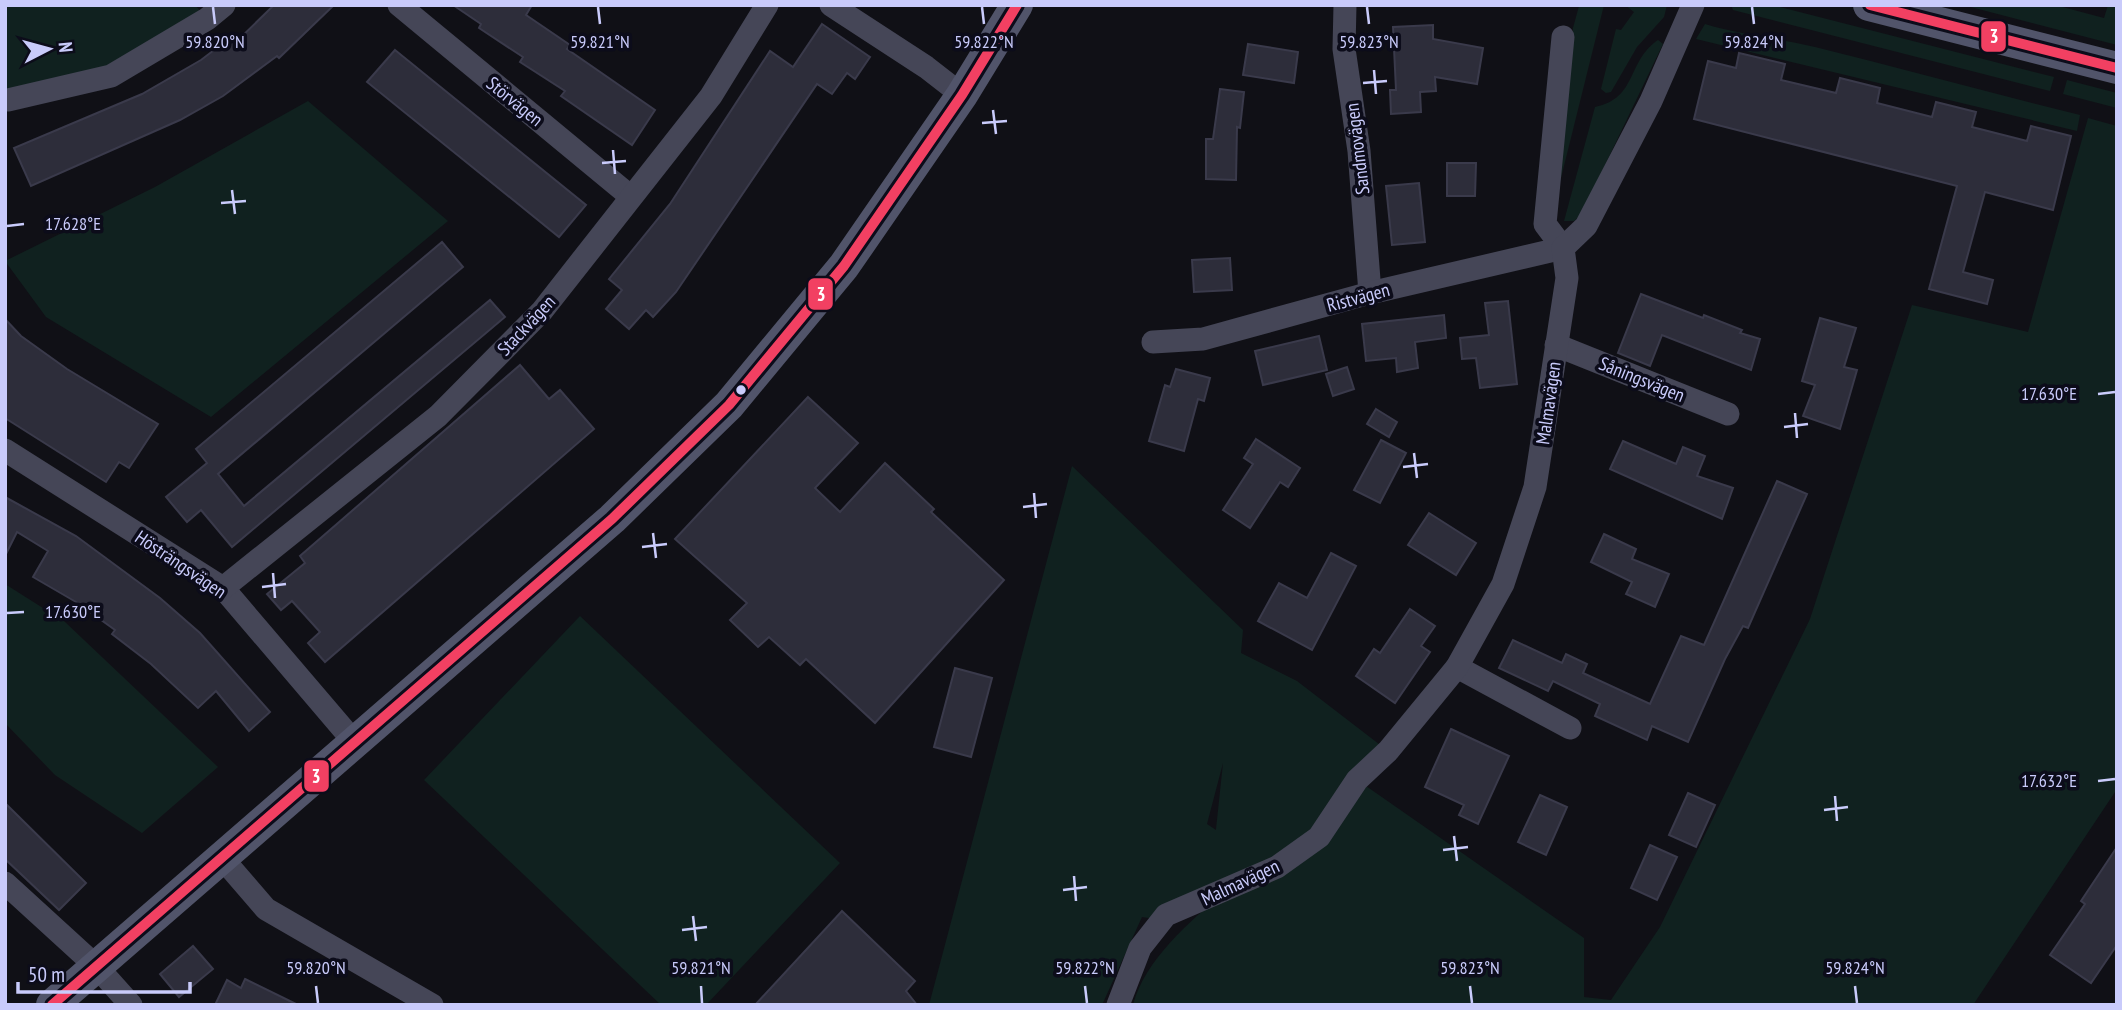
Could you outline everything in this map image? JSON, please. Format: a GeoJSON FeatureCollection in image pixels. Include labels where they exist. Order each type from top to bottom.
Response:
{"type":"FeatureCollection","features":[{"type":"Feature","properties":{"kind":"street"},"geometry":{"type":"LineString","coordinates":[[8,100],[111,76],[207,19],[224,5]]}},
{"type":"Feature","properties":{"kind":"street","name":"Störvägen"},"geometry":{"type":"LineString","coordinates":[[399,5],[630,196]]}},
{"type":"Feature","properties":{"kind":"street","name":"Stackvägen"},"geometry":{"type":"LineString","coordinates":[[223,588],[438,415],[542,312],[630,196],[711,96],[767,5]]}},
{"type":"Feature","properties":{"kind":"street"},"geometry":{"type":"LineString","coordinates":[[831,5],[926,67],[962,95]]}},
{"type":"Feature","properties":{"kind":"street"},"geometry":{"type":"LineString","coordinates":[[52,1005],[356,744],[612,519],[729,405],[844,266],[962,95],[1017,5]]}},
{"type":"Feature","properties":{"kind":"street","name":"Sandmovägen"},"geometry":{"type":"LineString","coordinates":[[1345,5],[1343,49],[1359,151],[1370,293]]}},
{"type":"Feature","properties":{"kind":"street"},"geometry":{"type":"LineString","coordinates":[[1563,248],[1586,226],[1651,100],[1693,5]]}},
{"type":"Feature","properties":{"kind":"street"},"geometry":{"type":"LineString","coordinates":[[1869,5],[2117,68]]}},
{"type":"Feature","properties":{"kind":"street","name":"Malmavägen"},"geometry":{"type":"LineString","coordinates":[[1118,1005],[1140,948],[1166,915],[1277,867],[1319,837],[1357,780],[1388,751],[1457,667],[1503,584],[1535,487],[1567,278],[1563,248],[1545,224],[1563,37]]}},
{"type":"Feature","properties":{"kind":"street","name":"Ristvägen"},"geometry":{"type":"LineString","coordinates":[[1153,342],[1203,339],[1370,293],[1563,248]]}},
{"type":"Feature","properties":{"kind":"street","name":"Såningsvägen"},"geometry":{"type":"LineString","coordinates":[[1556,345],[1728,414]]}},
{"type":"Feature","properties":{"kind":"street","name":"Hösträngsvägen"},"geometry":{"type":"LineString","coordinates":[[5,450],[223,588],[356,744]]}},
{"type":"Feature","properties":{"kind":"street"},"geometry":{"type":"LineString","coordinates":[[1457,667],[1570,728]]}},
{"type":"Feature","properties":{"kind":"street"},"geometry":{"type":"LineString","coordinates":[[222,858],[266,909],[432,1005]]}},
{"type":"Feature","properties":{"kind":"street"},"geometry":{"type":"LineString","coordinates":[[5,883],[97,967],[131,1005]]}},
{"type":"Feature","properties":{"kind":"shaded area"},"geometry":{"type":"Polygon","coordinates":[[[5,5],[195,5],[207,19],[111,76],[5,100],[5,5]]]}},
{"type":"Feature","properties":{"kind":"shaded area"},"geometry":{"type":"Polygon","coordinates":[[[1604,5],[1555,202],[1573,28],[1579,6],[1604,5]]]}},
{"type":"Feature","properties":{"kind":"shaded area"},"geometry":{"type":"Polygon","coordinates":[[[1625,5],[1667,5],[1664,17],[1637,47],[1611,92],[1606,93],[1601,89],[1616,29],[1621,30],[1634,12],[1625,5]]]}},
{"type":"Feature","properties":{"kind":"shaded area"},"geometry":{"type":"Polygon","coordinates":[[[1731,5],[1772,5],[2054,77],[2050,91],[1733,10],[1731,5]]]}},
{"type":"Feature","properties":{"kind":"shaded area"},"geometry":{"type":"Polygon","coordinates":[[[1963,5],[2055,5],[2104,18],[2108,5],[2117,5],[2117,45],[1963,5]]]}},
{"type":"Feature","properties":{"kind":"shaded area"},"geometry":{"type":"Polygon","coordinates":[[[1705,24],[1815,47],[2080,115],[2077,131],[1696,39],[1705,24]]]}},
{"type":"Feature","properties":{"kind":"shaded area"},"geometry":{"type":"Polygon","coordinates":[[[1658,40],[1663,44],[1581,215],[1574,221],[1564,221],[1595,107],[1618,96],[1641,58],[1658,40]]]}},
{"type":"Feature","properties":{"kind":"shaded area"},"geometry":{"type":"Polygon","coordinates":[[[2067,80],[2117,93],[2117,108],[2063,94],[2067,80]]]}},
{"type":"Feature","properties":{"kind":"shaded area"},"geometry":{"type":"Polygon","coordinates":[[[308,101],[448,221],[211,417],[46,317],[5,261],[155,187],[308,101]]]}},
{"type":"Feature","properties":{"kind":"shaded area"},"geometry":{"type":"Polygon","coordinates":[[[2088,118],[2117,126],[2117,789],[1973,1005],[1133,1005],[1148,972],[1170,942],[1224,892],[1162,920],[1142,917],[1102,1005],[929,1005],[1072,466],[1243,630],[1241,653],[1297,681],[1388,751],[1366,786],[1584,938],[1584,997],[1611,1000],[1660,927],[1810,619],[1912,305],[2028,332],[2088,118]],[[1223,763],[1207,824],[1216,830],[1223,763]]]}},
{"type":"Feature","properties":{"kind":"shaded area"},"geometry":{"type":"Polygon","coordinates":[[[5,584],[65,622],[218,767],[142,833],[55,775],[5,723],[5,584]]]}},
{"type":"Feature","properties":{"kind":"shaded area"},"geometry":{"type":"Polygon","coordinates":[[[580,616],[840,863],[706,1005],[661,1005],[424,780],[580,616]]]}},
{"type":"Feature","properties":{"kind":"building"},"geometry":{"type":"Polygon","coordinates":[[[274,5],[334,5],[279,58],[277,56],[223,96],[180,120],[31,186],[14,148],[142,94],[201,60],[230,38],[234,44],[274,5]]]}},
{"type":"Feature","properties":{"kind":"building"},"geometry":{"type":"Polygon","coordinates":[[[453,5],[532,5],[526,15],[570,45],[567,49],[655,110],[632,145],[561,96],[565,91],[520,62],[523,57],[479,28],[481,24],[453,5]]]}},
{"type":"Feature","properties":{"kind":"building"},"geometry":{"type":"Polygon","coordinates":[[[822,24],[870,57],[855,79],[847,73],[832,94],[817,84],[676,292],[653,317],[646,310],[629,329],[606,309],[622,290],[609,279],[670,204],[770,51],[793,67],[822,24]]]}},
{"type":"Feature","properties":{"kind":"building"},"geometry":{"type":"Polygon","coordinates":[[[1433,25],[1433,39],[1483,48],[1477,84],[1435,77],[1436,91],[1420,92],[1421,112],[1391,114],[1390,90],[1396,90],[1393,27],[1433,25]]]}},
{"type":"Feature","properties":{"kind":"building"},"geometry":{"type":"Polygon","coordinates":[[[1248,44],[1298,52],[1294,83],[1243,75],[1248,44]]]}},
{"type":"Feature","properties":{"kind":"building"},"geometry":{"type":"Polygon","coordinates":[[[395,50],[586,205],[559,237],[367,82],[395,50]]]}},
{"type":"Feature","properties":{"kind":"building"},"geometry":{"type":"Polygon","coordinates":[[[1739,53],[1785,64],[1781,80],[1836,93],[1840,78],[1880,88],[1877,103],[1932,117],[1936,102],[1976,112],[1972,127],[2027,141],[2031,126],[2071,136],[2053,210],[1985,192],[1963,272],[1993,280],[1987,304],[1929,289],[1957,186],[1694,119],[1708,61],[1736,68],[1739,53]]]}},
{"type":"Feature","properties":{"kind":"building"},"geometry":{"type":"Polygon","coordinates":[[[1220,89],[1244,92],[1240,128],[1237,127],[1236,180],[1206,179],[1206,139],[1213,139],[1220,89]]]}},
{"type":"Feature","properties":{"kind":"building"},"geometry":{"type":"Polygon","coordinates":[[[1447,163],[1476,163],[1475,196],[1447,196],[1447,163]]]}},
{"type":"Feature","properties":{"kind":"building"},"geometry":{"type":"Polygon","coordinates":[[[1419,183],[1425,242],[1392,245],[1386,186],[1419,183]]]}},
{"type":"Feature","properties":{"kind":"building"},"geometry":{"type":"Polygon","coordinates":[[[442,242],[463,267],[218,474],[244,506],[490,300],[505,317],[232,547],[201,510],[187,522],[166,497],[207,463],[196,449],[442,242]]]}},
{"type":"Feature","properties":{"kind":"building"},"geometry":{"type":"Polygon","coordinates":[[[1230,258],[1232,290],[1194,292],[1192,260],[1230,258]]]}},
{"type":"Feature","properties":{"kind":"building"},"geometry":{"type":"Polygon","coordinates":[[[1641,294],[1703,318],[1704,315],[1742,330],[1740,333],[1760,339],[1751,370],[1662,335],[1650,366],[1618,353],[1641,294]]]}},
{"type":"Feature","properties":{"kind":"building"},"geometry":{"type":"Polygon","coordinates":[[[1508,301],[1517,384],[1480,388],[1476,358],[1462,359],[1460,338],[1489,335],[1485,303],[1508,301]]]}},
{"type":"Feature","properties":{"kind":"building"},"geometry":{"type":"Polygon","coordinates":[[[1444,315],[1446,338],[1415,342],[1418,368],[1397,372],[1396,358],[1366,361],[1362,324],[1444,315]]]}},
{"type":"Feature","properties":{"kind":"building"},"geometry":{"type":"Polygon","coordinates":[[[1820,318],[1856,328],[1844,367],[1857,370],[1840,429],[1803,416],[1815,385],[1802,381],[1820,318]]]}},
{"type":"Feature","properties":{"kind":"building"},"geometry":{"type":"Polygon","coordinates":[[[5,319],[21,336],[67,369],[158,424],[129,468],[119,462],[106,482],[5,418],[5,319]]]}},
{"type":"Feature","properties":{"kind":"building"},"geometry":{"type":"Polygon","coordinates":[[[1319,336],[1327,370],[1263,385],[1255,351],[1319,336]]]}},
{"type":"Feature","properties":{"kind":"building"},"geometry":{"type":"Polygon","coordinates":[[[520,365],[549,399],[560,390],[594,429],[325,662],[308,643],[320,632],[292,601],[281,610],[267,594],[305,563],[300,556],[520,365]]]}},
{"type":"Feature","properties":{"kind":"building"},"geometry":{"type":"Polygon","coordinates":[[[1347,367],[1354,389],[1333,396],[1326,374],[1347,367]]]}},
{"type":"Feature","properties":{"kind":"building"},"geometry":{"type":"Polygon","coordinates":[[[1176,369],[1210,378],[1204,401],[1198,399],[1184,451],[1149,441],[1165,385],[1170,387],[1176,369]]]}},
{"type":"Feature","properties":{"kind":"building"},"geometry":{"type":"Polygon","coordinates":[[[808,397],[858,443],[815,488],[840,512],[885,463],[934,509],[931,512],[1004,580],[875,723],[806,659],[800,665],[769,637],[758,647],[730,620],[747,603],[675,539],[808,397]]]}},
{"type":"Feature","properties":{"kind":"building"},"geometry":{"type":"Polygon","coordinates":[[[1376,409],[1397,422],[1389,437],[1367,424],[1376,409]]]}},
{"type":"Feature","properties":{"kind":"building"},"geometry":{"type":"Polygon","coordinates":[[[1256,439],[1300,468],[1288,487],[1280,482],[1250,528],[1223,510],[1253,464],[1244,458],[1256,439]]]}},
{"type":"Feature","properties":{"kind":"building"},"geometry":{"type":"Polygon","coordinates":[[[1381,440],[1406,453],[1380,503],[1354,490],[1381,440]]]}},
{"type":"Feature","properties":{"kind":"building"},"geometry":{"type":"Polygon","coordinates":[[[1623,441],[1676,464],[1683,447],[1705,456],[1697,476],[1733,488],[1722,519],[1610,469],[1623,441]]]}},
{"type":"Feature","properties":{"kind":"building"},"geometry":{"type":"Polygon","coordinates":[[[1777,481],[1807,494],[1748,628],[1743,626],[1725,659],[1688,742],[1652,726],[1647,740],[1595,716],[1600,704],[1553,681],[1548,691],[1499,668],[1513,640],[1562,663],[1566,654],[1587,664],[1583,673],[1650,704],[1681,636],[1704,645],[1777,481]]]}},
{"type":"Feature","properties":{"kind":"building"},"geometry":{"type":"Polygon","coordinates":[[[5,497],[76,536],[160,598],[200,633],[270,712],[249,731],[216,691],[198,708],[151,664],[112,634],[115,630],[76,602],[33,577],[48,551],[17,532],[5,556],[5,497]]]}},
{"type":"Feature","properties":{"kind":"building"},"geometry":{"type":"Polygon","coordinates":[[[1429,513],[1476,543],[1456,575],[1408,545],[1429,513]]]}},
{"type":"Feature","properties":{"kind":"building"},"geometry":{"type":"Polygon","coordinates":[[[1604,534],[1636,549],[1632,559],[1669,574],[1655,607],[1626,594],[1632,582],[1591,562],[1604,534]]]}},
{"type":"Feature","properties":{"kind":"building"},"geometry":{"type":"Polygon","coordinates":[[[1331,553],[1356,566],[1312,650],[1258,621],[1279,583],[1307,598],[1331,553]]]}},
{"type":"Feature","properties":{"kind":"building"},"geometry":{"type":"Polygon","coordinates":[[[1410,609],[1435,626],[1421,646],[1430,652],[1395,703],[1356,676],[1374,649],[1380,653],[1410,609]]]}},
{"type":"Feature","properties":{"kind":"building"},"geometry":{"type":"Polygon","coordinates":[[[955,668],[992,678],[971,757],[934,747],[955,668]]]}},
{"type":"Feature","properties":{"kind":"building"},"geometry":{"type":"Polygon","coordinates":[[[1451,729],[1509,756],[1478,824],[1459,815],[1464,805],[1425,787],[1451,729]]]}},
{"type":"Feature","properties":{"kind":"building"},"geometry":{"type":"Polygon","coordinates":[[[1688,793],[1715,805],[1696,847],[1669,835],[1688,793]]]}},
{"type":"Feature","properties":{"kind":"building"},"geometry":{"type":"Polygon","coordinates":[[[1540,795],[1567,807],[1546,855],[1518,842],[1540,795]]]}},
{"type":"Feature","properties":{"kind":"building"},"geometry":{"type":"Polygon","coordinates":[[[5,803],[86,883],[59,910],[5,859],[5,803]]]}},
{"type":"Feature","properties":{"kind":"building"},"geometry":{"type":"Polygon","coordinates":[[[1650,845],[1677,857],[1657,900],[1631,888],[1650,845]]]}},
{"type":"Feature","properties":{"kind":"building"},"geometry":{"type":"Polygon","coordinates":[[[2117,847],[2117,945],[2091,983],[2050,955],[2085,904],[2081,901],[2117,847]]]}},
{"type":"Feature","properties":{"kind":"building"},"geometry":{"type":"Polygon","coordinates":[[[842,911],[915,981],[906,991],[917,1005],[755,1005],[842,911]]]}},
{"type":"Feature","properties":{"kind":"building"},"geometry":{"type":"Polygon","coordinates":[[[193,946],[213,969],[179,997],[160,974],[193,946]]]}},
{"type":"Feature","properties":{"kind":"building"},"geometry":{"type":"Polygon","coordinates":[[[245,979],[298,1005],[215,1005],[227,980],[241,988],[245,979]]]}},
{"type":"Feature","properties":{"kind":"transit line","name":"3"},"geometry":{"type":"LineString","coordinates":[[52,1005],[612,519],[729,405],[844,266],[962,95],[1017,5]]}},
{"type":"Feature","properties":{"kind":"transit line","name":"3"},"geometry":{"type":"LineString","coordinates":[[1870,5],[2117,68]]}}]}
